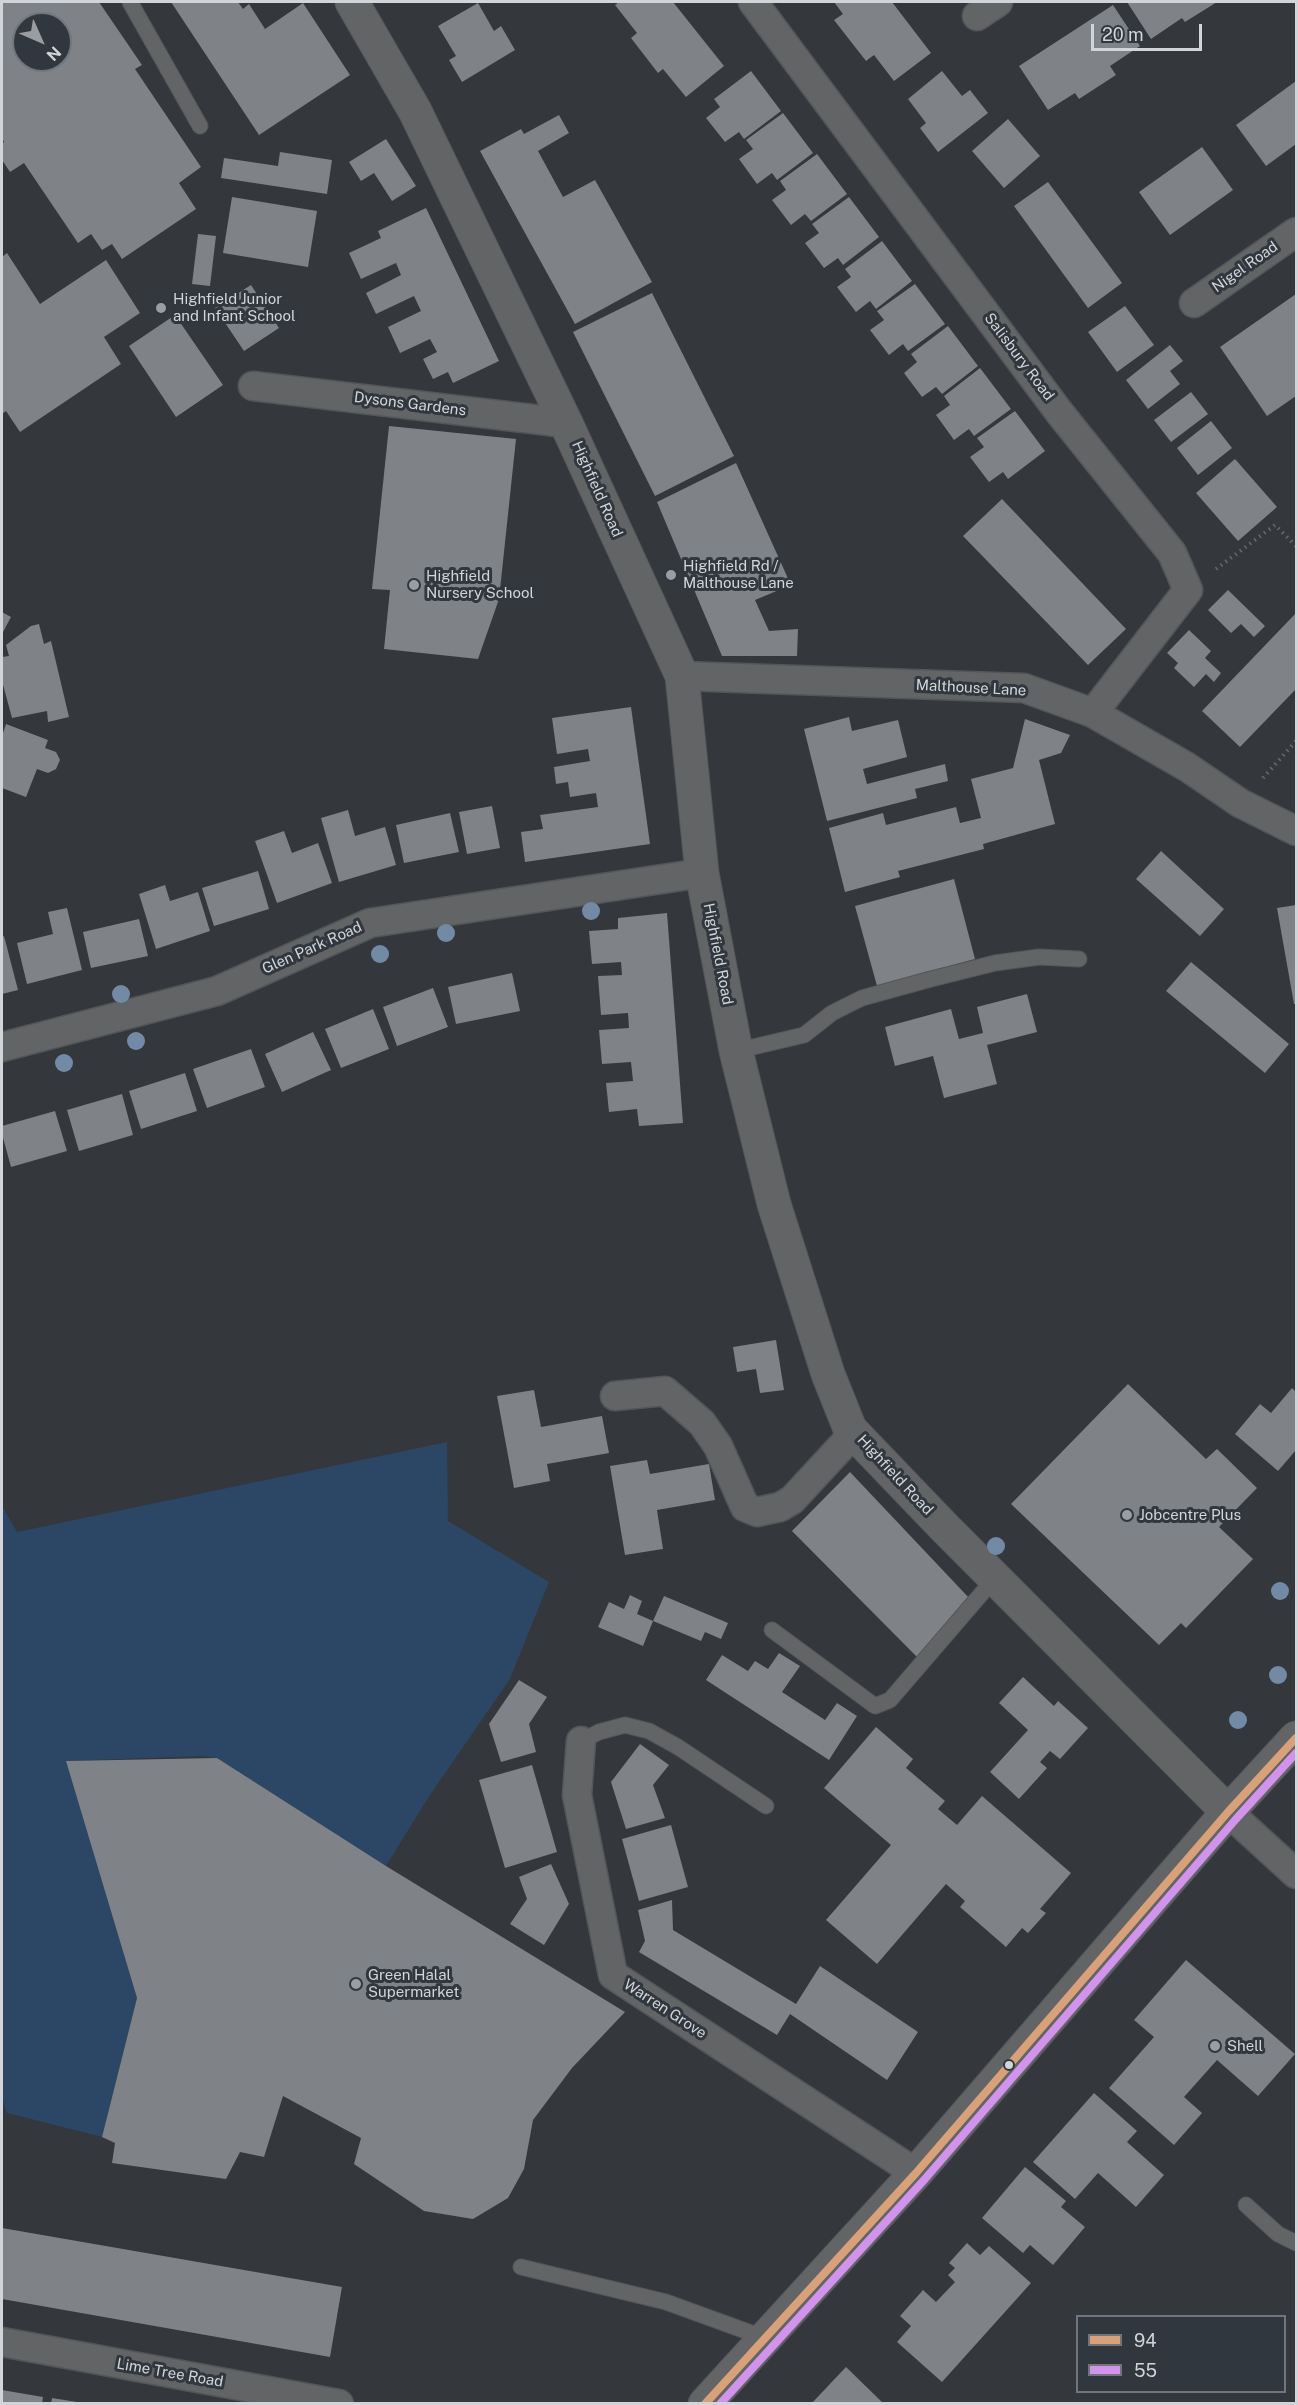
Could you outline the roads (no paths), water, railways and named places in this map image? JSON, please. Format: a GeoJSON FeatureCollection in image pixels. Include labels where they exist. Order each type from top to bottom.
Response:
{"type":"FeatureCollection","features":[{"type":"Feature","properties":{"kind":"main road","name":"Highfield Road"},"geometry":{"type":"LineString","coordinates":[[352,2],[415,111],[567,423],[682,676],[702,873],[736,1051],[774,1204],[828,1374],[850,1429],[1228,1812]]}},
{"type":"Feature","properties":{"kind":"main road"},"geometry":{"type":"LineString","coordinates":[[705,2403],[915,2173],[1228,1812],[1296,1737]]}},
{"type":"Feature","properties":{"kind":"street","name":"Salisbury Road"},"geometry":{"type":"LineString","coordinates":[[753,2],[1059,412],[1172,554],[1188,590],[1093,713]]}},
{"type":"Feature","properties":{"kind":"street","name":"Nigel Road"},"geometry":{"type":"LineString","coordinates":[[1194,303],[1296,232]]}},
{"type":"Feature","properties":{"kind":"street","name":"Dysons Gardens"},"geometry":{"type":"LineString","coordinates":[[253,386],[567,423]]}},
{"type":"Feature","properties":{"kind":"street","name":"Malthouse Lane"},"geometry":{"type":"LineString","coordinates":[[682,676],[1024,688],[1093,713],[1187,767],[1240,803],[1296,831]]}},
{"type":"Feature","properties":{"kind":"street","name":"Glen Park Road"},"geometry":{"type":"LineString","coordinates":[[2,1047],[217,991],[370,923],[702,873]]}},
{"type":"Feature","properties":{"kind":"street"},"geometry":{"type":"LineString","coordinates":[[615,1396],[665,1391],[702,1423],[718,1446],[745,1507],[757,1512],[780,1508],[792,1500],[854,1432]]}},
{"type":"Feature","properties":{"kind":"street","name":"Warren Grove"},"geometry":{"type":"LineString","coordinates":[[581,1741],[577,1795],[613,1975],[915,2173]]}},
{"type":"Feature","properties":{"kind":"street"},"geometry":{"type":"LineString","coordinates":[[1228,1812],[1296,1874]]}},
{"type":"Feature","properties":{"kind":"street","name":"Lime Tree Road"},"geometry":{"type":"LineString","coordinates":[[2,2342],[339,2403]]}},
{"type":"Feature","properties":{"kind":"lane"},"geometry":{"type":"LineString","coordinates":[[130,2],[200,126]]}},
{"type":"Feature","properties":{"kind":"lane"},"geometry":{"type":"LineString","coordinates":[[736,1051],[804,1035],[832,1013],[862,998],[931,979],[995,963],[1039,957],[1079,959]]}},
{"type":"Feature","properties":{"kind":"lane"},"geometry":{"type":"LineString","coordinates":[[772,1630],[875,1706],[890,1700],[995,1578]]}},
{"type":"Feature","properties":{"kind":"lane"},"geometry":{"type":"LineString","coordinates":[[581,1741],[599,1732],[625,1725],[649,1731],[678,1747],[766,1806]]}},
{"type":"Feature","properties":{"kind":"lane"},"geometry":{"type":"LineString","coordinates":[[1246,2205],[1278,2234],[1296,2243]]}},
{"type":"Feature","properties":{"kind":"lane"},"geometry":{"type":"LineString","coordinates":[[521,2267],[666,2302],[765,2338]]}},
{"type":"Feature","properties":{"kind":"place","name":"Highfield Junior and Infant School"},"geometry":{"type":"Point","coordinates":[161,308]}},
{"type":"Feature","properties":{"kind":"place","name":"Highfield Rd / Malthouse Lane"},"geometry":{"type":"Point","coordinates":[671,575]}},
{"type":"Feature","properties":{"kind":"place","name":"Highfield Nursery School"},"geometry":{"type":"Point","coordinates":[414,585]}},
{"type":"Feature","properties":{"kind":"place","name":"Jobcentre Plus"},"geometry":{"type":"Point","coordinates":[1127,1515]}},
{"type":"Feature","properties":{"kind":"place","name":"Green Halal Supermarket"},"geometry":{"type":"Point","coordinates":[356,1984]}},
{"type":"Feature","properties":{"kind":"place","name":"Shell"},"geometry":{"type":"Point","coordinates":[1215,2046]}}]}
